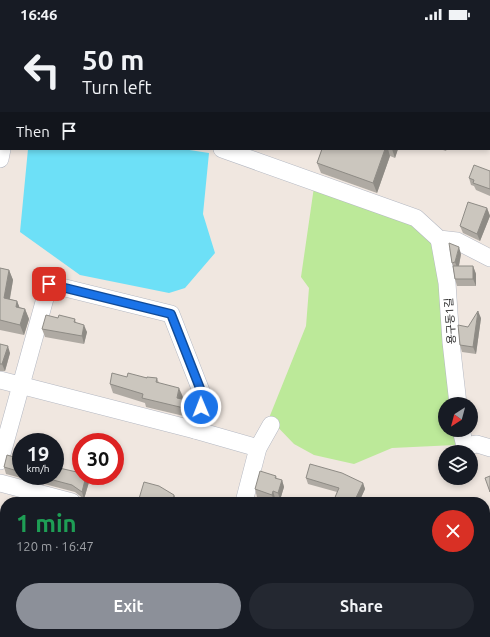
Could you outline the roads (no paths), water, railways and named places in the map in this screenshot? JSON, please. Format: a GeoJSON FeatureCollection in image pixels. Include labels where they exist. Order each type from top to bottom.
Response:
{"type":"FeatureCollection","features":[{"type":"Feature","properties":{"kind":"street"},"geometry":{"type":"LineString","coordinates":[[225,150],[416,218],[439,239],[457,241],[490,258]]}},
{"type":"Feature","properties":{"kind":"street","name":"용구동1길"},"geometry":{"type":"LineString","coordinates":[[439,239],[447,283],[457,397]]}},
{"type":"Feature","properties":{"kind":"street"},"geometry":{"type":"LineString","coordinates":[[0,461],[49,284],[171,314],[203,396],[195,430]]}},
{"type":"Feature","properties":{"kind":"street"},"geometry":{"type":"LineString","coordinates":[[0,380],[195,430],[258,448]]}},
{"type":"Feature","properties":{"kind":"street"},"geometry":{"type":"LineString","coordinates":[[245,497],[258,448],[271,425]]}},
{"type":"Feature","properties":{"kind":"street"},"geometry":{"type":"LineString","coordinates":[[463,437],[465,446],[477,444],[490,448]]}},
{"type":"Feature","properties":{"kind":"street"},"geometry":{"type":"LineString","coordinates":[[0,483],[53,497]]}},
{"type":"Feature","properties":{"kind":"water"},"geometry":{"type":"Polygon","coordinates":[[[28,150],[190,150],[209,153],[203,214],[215,253],[185,288],[169,293],[80,275],[20,232],[28,150]]]}}]}
